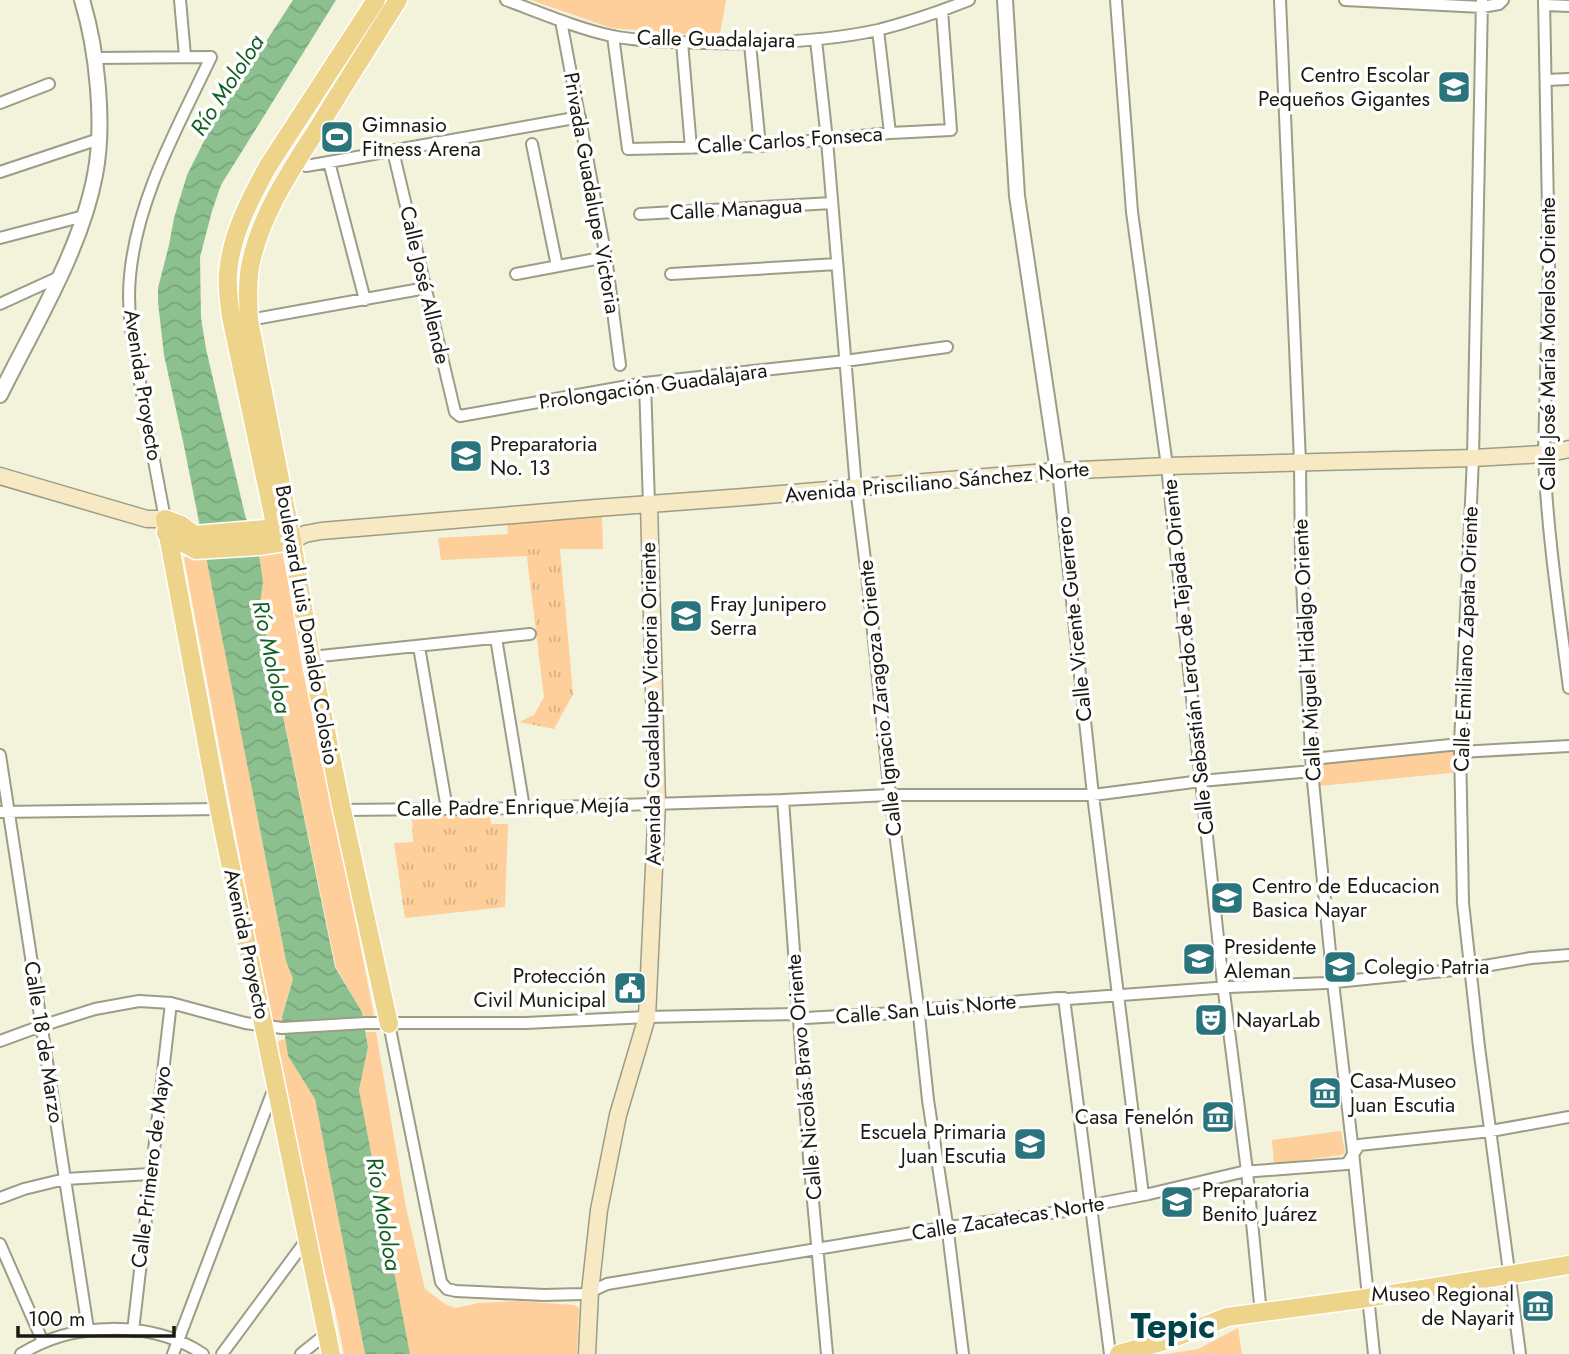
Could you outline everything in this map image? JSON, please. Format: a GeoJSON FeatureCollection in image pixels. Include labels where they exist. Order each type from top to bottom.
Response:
{"type":"FeatureCollection","features":[{"type":"Feature","properties":{"kind":"main road","name":"Boulevard Luis Donaldo Colosio"},"geometry":{"type":"LineString","coordinates":[[376,0],[268,166],[242,218],[228,273],[230,312],[247,351],[288,534],[342,810],[389,1024]]}},
{"type":"Feature","properties":{"kind":"main road","name":"Boulevard Luis Donaldo Colosio"},"geometry":{"type":"LineString","coordinates":[[247,351],[250,267],[272,205],[398,0]]}},
{"type":"Feature","properties":{"kind":"main road","name":"Avenida Prisciliano Sánchez Norte"},"geometry":{"type":"LineString","coordinates":[[159,524],[195,542],[1058,471],[1473,458],[1544,454],[1569,449]]}},
{"type":"Feature","properties":{"kind":"main road"},"geometry":{"type":"LineString","coordinates":[[0,476],[159,524]]}},
{"type":"Feature","properties":{"kind":"main road","name":"Avenida Guadalupe Victoria Oriente"},"geometry":{"type":"LineString","coordinates":[[587,1354],[590,1292],[599,1210],[618,1115],[647,1017],[657,804],[649,504]]}},
{"type":"Feature","properties":{"kind":"main road","name":"Avenida Proyecto"},"geometry":{"type":"LineString","coordinates":[[159,524],[219,809],[273,1027],[275,1085],[331,1354]]}},
{"type":"Feature","properties":{"kind":"main road"},"geometry":{"type":"LineString","coordinates":[[1119,1354],[1168,1340],[1227,1317],[1369,1298],[1569,1265]]}},
{"type":"Feature","properties":{"kind":"street"},"geometry":{"type":"LineString","coordinates":[[0,395],[59,277],[84,216],[95,175],[99,139],[95,58],[82,0]]}},
{"type":"Feature","properties":{"kind":"street"},"geometry":{"type":"LineString","coordinates":[[95,58],[185,56],[180,0]]}},
{"type":"Feature","properties":{"kind":"street","name":"Calle Guadalajara"},"geometry":{"type":"LineString","coordinates":[[506,0],[561,21],[613,36],[682,43],[750,44],[816,40],[878,30],[969,0]]}},
{"type":"Feature","properties":{"kind":"street","name":"Calle Vicente Guerrero"},"geometry":{"type":"LineString","coordinates":[[1005,0],[1017,196],[1058,471],[1093,795],[1143,1195]]}},
{"type":"Feature","properties":{"kind":"street","name":"Calle Sebastián Lerdo de Tejada Oriente"},"geometry":{"type":"LineString","coordinates":[[1116,0],[1132,212],[1167,466],[1261,1314]]}},
{"type":"Feature","properties":{"kind":"street","name":"Calle Miguel Hidalgo Oriente"},"geometry":{"type":"LineString","coordinates":[[1280,0],[1300,463],[1301,563],[1312,771],[1374,1354]]}},
{"type":"Feature","properties":{"kind":"street"},"geometry":{"type":"LineString","coordinates":[[1345,0],[1499,4],[1503,0]]}},
{"type":"Feature","properties":{"kind":"street","name":"Calle Emiliano Zapata Oriente"},"geometry":{"type":"LineString","coordinates":[[1482,3],[1473,458],[1460,748],[1463,903],[1520,1354]]}},
{"type":"Feature","properties":{"kind":"street"},"geometry":{"type":"LineString","coordinates":[[1544,3],[1569,6]]}},
{"type":"Feature","properties":{"kind":"street","name":"Calle José María Morelos Oriente"},"geometry":{"type":"LineString","coordinates":[[1544,3],[1549,262],[1545,483],[1569,688]]}},
{"type":"Feature","properties":{"kind":"street","name":"Calle Carlos Fonseca"},"geometry":{"type":"LineString","coordinates":[[613,36],[628,149],[760,146],[890,133],[951,130],[942,11]]}},
{"type":"Feature","properties":{"kind":"street","name":"Privada Guadalupe Victoria"},"geometry":{"type":"LineString","coordinates":[[561,21],[606,257],[620,365]]}},
{"type":"Feature","properties":{"kind":"street"},"geometry":{"type":"LineString","coordinates":[[878,30],[890,133]]}},
{"type":"Feature","properties":{"kind":"street","name":"Calle Ignacio Zaragoza Oriente"},"geometry":{"type":"LineString","coordinates":[[816,40],[856,488],[890,795],[962,1354]]}},
{"type":"Feature","properties":{"kind":"street"},"geometry":{"type":"LineString","coordinates":[[682,43],[691,148]]}},
{"type":"Feature","properties":{"kind":"street"},"geometry":{"type":"LineString","coordinates":[[750,44],[760,146]]}},
{"type":"Feature","properties":{"kind":"street","name":"Avenida Proyecto"},"geometry":{"type":"LineString","coordinates":[[159,524],[132,340],[130,276],[136,241],[155,176],[211,57],[185,56]]}},
{"type":"Feature","properties":{"kind":"street"},"geometry":{"type":"LineString","coordinates":[[1546,80],[1569,79]]}},
{"type":"Feature","properties":{"kind":"street"},"geometry":{"type":"LineString","coordinates":[[0,103],[49,84]]}},
{"type":"Feature","properties":{"kind":"street"},"geometry":{"type":"LineString","coordinates":[[297,161],[306,166],[329,163],[580,117]]}},
{"type":"Feature","properties":{"kind":"street"},"geometry":{"type":"LineString","coordinates":[[0,173],[99,139]]}},
{"type":"Feature","properties":{"kind":"street"},"geometry":{"type":"LineString","coordinates":[[532,144],[557,266]]}},
{"type":"Feature","properties":{"kind":"street","name":"Calle José Allende"},"geometry":{"type":"LineString","coordinates":[[393,151],[455,412],[460,416]]}},
{"type":"Feature","properties":{"kind":"street"},"geometry":{"type":"LineString","coordinates":[[329,163],[365,300]]}},
{"type":"Feature","properties":{"kind":"street","name":"Calle Managua"},"geometry":{"type":"LineString","coordinates":[[640,214],[832,203]]}},
{"type":"Feature","properties":{"kind":"street"},"geometry":{"type":"LineString","coordinates":[[0,238],[84,216]]}},
{"type":"Feature","properties":{"kind":"street"},"geometry":{"type":"LineString","coordinates":[[516,274],[606,257]]}},
{"type":"Feature","properties":{"kind":"street"},"geometry":{"type":"LineString","coordinates":[[671,274],[836,264]]}},
{"type":"Feature","properties":{"kind":"street"},"geometry":{"type":"LineString","coordinates":[[0,304],[59,277]]}},
{"type":"Feature","properties":{"kind":"street"},"geometry":{"type":"LineString","coordinates":[[249,320],[426,288]]}},
{"type":"Feature","properties":{"kind":"street","name":"Prolongación Guadalajara"},"geometry":{"type":"LineString","coordinates":[[460,416],[645,383],[947,347]]}},
{"type":"Feature","properties":{"kind":"street","name":"Avenida Guadalupe Victoria Oriente"},"geometry":{"type":"LineString","coordinates":[[645,383],[649,504]]}},
{"type":"Feature","properties":{"kind":"street"},"geometry":{"type":"LineString","coordinates":[[311,657],[530,634]]}},
{"type":"Feature","properties":{"kind":"street"},"geometry":{"type":"LineString","coordinates":[[495,638],[524,808]]}},
{"type":"Feature","properties":{"kind":"street"},"geometry":{"type":"LineString","coordinates":[[419,647],[447,809]]}},
{"type":"Feature","properties":{"kind":"street"},"geometry":{"type":"LineString","coordinates":[[1312,759],[1460,748],[1569,746]]}},
{"type":"Feature","properties":{"kind":"street","name":"Calle 18 de Marzo"},"geometry":{"type":"LineString","coordinates":[[0,755],[4,812],[41,1026],[88,1329]]}},
{"type":"Feature","properties":{"kind":"street","name":"Calle Padre Enrique Mejía"},"geometry":{"type":"LineString","coordinates":[[342,810],[524,808],[890,795],[1093,795],[1201,780],[1312,771]]}},
{"type":"Feature","properties":{"kind":"street","name":"Calle Nicolás Bravo Oriente"},"geometry":{"type":"LineString","coordinates":[[782,800],[827,1354]]}},
{"type":"Feature","properties":{"kind":"street"},"geometry":{"type":"LineString","coordinates":[[4,812],[219,809]]}},
{"type":"Feature","properties":{"kind":"street","name":"Calle San Luis Norte"},"geometry":{"type":"LineString","coordinates":[[0,1041],[95,1009],[139,1001],[171,1003],[245,1023],[273,1027],[366,1023],[526,1023],[793,1014],[806,1018],[913,1012],[1064,998],[1333,982],[1569,955]]}},
{"type":"Feature","properties":{"kind":"street"},"geometry":{"type":"LineString","coordinates":[[1064,998],[1110,1354]]}},
{"type":"Feature","properties":{"kind":"street","name":"Calle Primero de Mayo"},"geometry":{"type":"LineString","coordinates":[[132,1331],[171,1003]]}},
{"type":"Feature","properties":{"kind":"street","name":"Boulevard Luis Donaldo Colosio"},"geometry":{"type":"LineString","coordinates":[[389,1024],[441,1282]]}},
{"type":"Feature","properties":{"kind":"street"},"geometry":{"type":"LineString","coordinates":[[173,1354],[275,1085]]}},
{"type":"Feature","properties":{"kind":"street","name":"Calle Zacatecas Norte"},"geometry":{"type":"LineString","coordinates":[[441,1282],[447,1289],[456,1291],[544,1295],[590,1292],[607,1284],[947,1227],[1087,1208],[1247,1171],[1347,1164],[1359,1145],[1491,1131],[1569,1117]]}},
{"type":"Feature","properties":{"kind":"street"},"geometry":{"type":"LineString","coordinates":[[0,1198],[65,1179],[150,1174]]}},
{"type":"Feature","properties":{"kind":"street"},"geometry":{"type":"LineString","coordinates":[[222,1354],[307,1239]]}},
{"type":"Feature","properties":{"kind":"street"},"geometry":{"type":"LineString","coordinates":[[0,1244],[43,1342]]}},
{"type":"Feature","properties":{"kind":"street"},"geometry":{"type":"LineString","coordinates":[[21,1354],[43,1342],[88,1329],[156,1334],[178,1341],[203,1354]]}},
{"type":"Feature","properties":{"kind":"street"},"geometry":{"type":"LineString","coordinates":[[301,1354],[326,1334]]}},
{"type":"Feature","properties":{"kind":"green space"},"geometry":{"type":"Polygon","coordinates":[[[531,0],[726,0],[720,34],[684,34],[611,28],[531,0]]]}},
{"type":"Feature","properties":{"kind":"green space"},"geometry":{"type":"Polygon","coordinates":[[[602,516],[603,549],[527,549],[527,556],[441,560],[438,538],[508,534],[507,522],[602,516]]]}},
{"type":"Feature","properties":{"kind":"green space"},"geometry":{"type":"Polygon","coordinates":[[[281,546],[374,1016],[364,1017],[336,967],[260,605],[263,581],[257,550],[281,546]]]}},
{"type":"Feature","properties":{"kind":"green space"},"geometry":{"type":"Polygon","coordinates":[[[526,549],[560,549],[573,694],[554,729],[519,722],[534,715],[544,697],[526,549]]]}},
{"type":"Feature","properties":{"kind":"green space"},"geometry":{"type":"Polygon","coordinates":[[[205,552],[286,961],[293,979],[282,1017],[283,1026],[273,1024],[270,1016],[184,558],[205,552]]]}},
{"type":"Feature","properties":{"kind":"green space"},"geometry":{"type":"Polygon","coordinates":[[[1460,744],[1460,772],[1310,787],[1308,758],[1460,744]]]}},
{"type":"Feature","properties":{"kind":"green space"},"geometry":{"type":"Polygon","coordinates":[[[490,813],[491,824],[508,824],[505,907],[405,918],[394,843],[413,842],[412,817],[490,813]]]}},
{"type":"Feature","properties":{"kind":"green space"},"geometry":{"type":"Polygon","coordinates":[[[366,1032],[376,1032],[406,1208],[425,1289],[455,1308],[479,1303],[518,1301],[574,1305],[579,1308],[577,1354],[410,1354],[359,1090],[368,1047],[366,1032]]]}},
{"type":"Feature","properties":{"kind":"green space"},"geometry":{"type":"Polygon","coordinates":[[[286,1039],[288,1056],[315,1099],[365,1354],[344,1354],[335,1309],[314,1234],[273,1045],[286,1039]]]}},
{"type":"Feature","properties":{"kind":"green space"},"geometry":{"type":"Polygon","coordinates":[[[1341,1131],[1345,1153],[1342,1155],[1274,1164],[1272,1140],[1341,1131]]]}},
{"type":"Feature","properties":{"kind":"green space"},"geometry":{"type":"Polygon","coordinates":[[[1238,1328],[1242,1354],[1166,1354],[1198,1349],[1238,1328]]]}},
{"type":"Feature","properties":{"kind":"water"},"geometry":{"type":"Polygon","coordinates":[[[293,0],[336,0],[221,185],[200,257],[201,318],[245,515],[259,556],[263,581],[260,605],[335,967],[362,1012],[368,1047],[359,1090],[410,1354],[365,1354],[315,1099],[288,1056],[282,1017],[293,979],[286,961],[164,355],[158,302],[158,288],[187,175],[213,123],[293,0]]]}},
{"type":"Feature","properties":{"kind":"place","name":"Centro Escolar Pequeños Gigantes"},"geometry":{"type":"Point","coordinates":[1454,87]}},
{"type":"Feature","properties":{"kind":"place","name":"Gimnasio Fitness Arena"},"geometry":{"type":"Point","coordinates":[337,137]}},
{"type":"Feature","properties":{"kind":"place","name":"Preparatoria No. 13"},"geometry":{"type":"Point","coordinates":[466,456]}},
{"type":"Feature","properties":{"kind":"place","name":"Fray Junipero Serra"},"geometry":{"type":"Point","coordinates":[686,616]}},
{"type":"Feature","properties":{"kind":"place","name":"Centro de Educacion Basica Nayar"},"geometry":{"type":"Point","coordinates":[1227,898]}},
{"type":"Feature","properties":{"kind":"place","name":"Presidente Aleman"},"geometry":{"type":"Point","coordinates":[1199,959]}},
{"type":"Feature","properties":{"kind":"place","name":"Colegio Patria"},"geometry":{"type":"Point","coordinates":[1340,967]}},
{"type":"Feature","properties":{"kind":"place","name":"Protección Civil Municipal"},"geometry":{"type":"Point","coordinates":[630,988]}},
{"type":"Feature","properties":{"kind":"place","name":"NayarLab"},"geometry":{"type":"Point","coordinates":[1211,1020]}},
{"type":"Feature","properties":{"kind":"place","name":"Casa-Museo Juan Escutia"},"geometry":{"type":"Point","coordinates":[1325,1093]}},
{"type":"Feature","properties":{"kind":"place","name":"Casa Fenelón"},"geometry":{"type":"Point","coordinates":[1218,1117]}},
{"type":"Feature","properties":{"kind":"place","name":"Escuela Primaria Juan Escutia"},"geometry":{"type":"Point","coordinates":[1030,1144]}},
{"type":"Feature","properties":{"kind":"place","name":"Preparatoria Benito Juárez"},"geometry":{"type":"Point","coordinates":[1177,1202]}},
{"type":"Feature","properties":{"kind":"place","name":"Museo Regional de Nayarit"},"geometry":{"type":"Point","coordinates":[1538,1306]}},
{"type":"Feature","properties":{"kind":"district","name":"Tepic"},"geometry":{"type":"Point","coordinates":[1173,1326]}},
{"type":"Feature","properties":{"kind":"water label","name":"Río Mololoa"},"geometry":{"type":"Point","coordinates":[227,85]}},
{"type":"Feature","properties":{"kind":"water label","name":"Río Mololoa"},"geometry":{"type":"Point","coordinates":[272,657]}},
{"type":"Feature","properties":{"kind":"water label","name":"Río Mololoa"},"geometry":{"type":"Point","coordinates":[384,1214]}}]}
